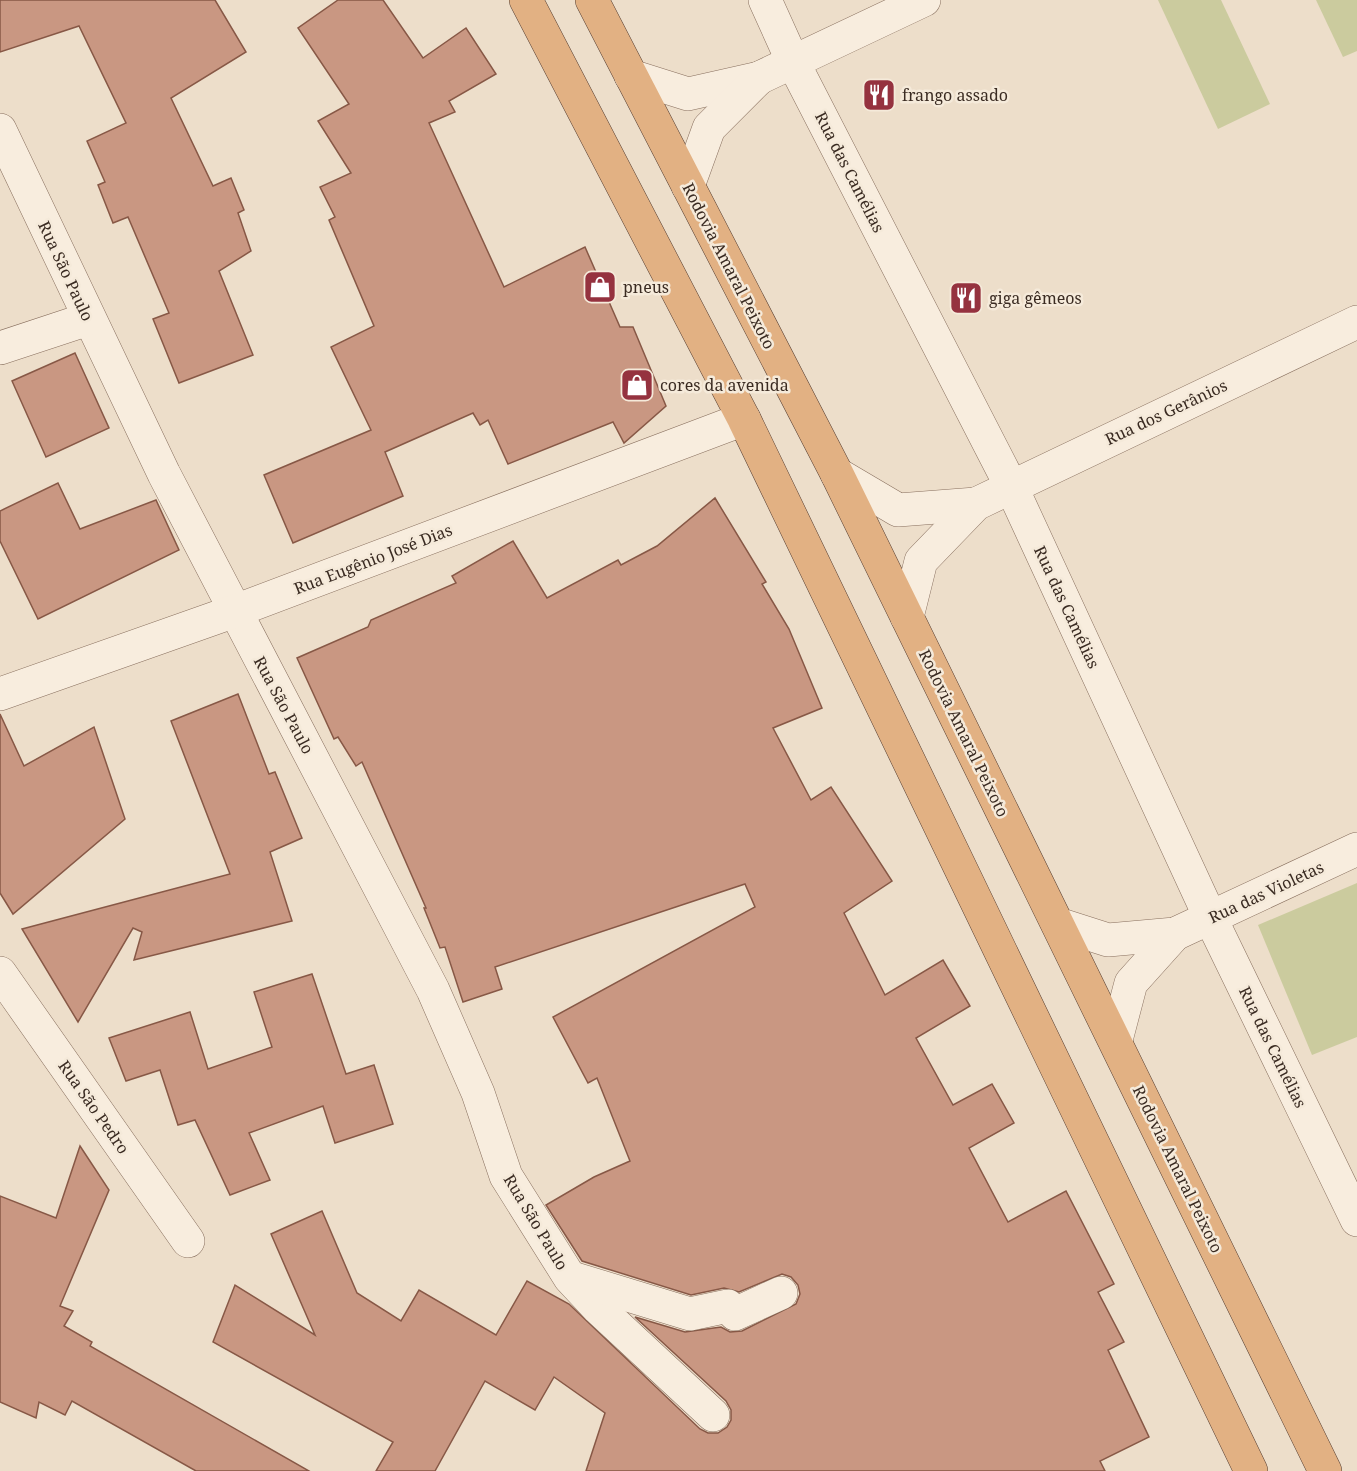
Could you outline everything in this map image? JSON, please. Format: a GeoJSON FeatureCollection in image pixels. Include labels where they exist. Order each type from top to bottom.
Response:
{"type":"FeatureCollection","features":[{"type":"Feature","properties":{"kind":"highway"},"geometry":{"type":"LineString","coordinates":[[526,0],[744,419],[1251,1471]]}},
{"type":"Feature","properties":{"kind":"highway","name":"Rodovia Amaral Peixoto"},"geometry":{"type":"LineString","coordinates":[[592,0],[837,474],[1325,1471]]}},
{"type":"Feature","properties":{"kind":"street","name":"Rua das Camélias"},"geometry":{"type":"LineString","coordinates":[[765,0],[793,62],[1011,486],[1210,917],[1357,1220]]}},
{"type":"Feature","properties":{"kind":"street"},"geometry":{"type":"LineString","coordinates":[[631,76],[688,94],[759,78],[924,0]]}},
{"type":"Feature","properties":{"kind":"street"},"geometry":{"type":"LineString","coordinates":[[688,186],[709,128],[759,78]]}},
{"type":"Feature","properties":{"kind":"street","name":"Rua São Paulo"},"geometry":{"type":"LineString","coordinates":[[0,130],[88,319],[235,611],[433,990],[478,1093],[506,1176],[570,1278],[598,1308],[713,1415]]}},
{"type":"Feature","properties":{"kind":"street"},"geometry":{"type":"LineString","coordinates":[[0,348],[88,319]]}},
{"type":"Feature","properties":{"kind":"street","name":"Rua dos Gerânios"},"geometry":{"type":"LineString","coordinates":[[907,617],[921,561],[976,504],[1357,322]]}},
{"type":"Feature","properties":{"kind":"street","name":"Rua Eugênio José Dias"},"geometry":{"type":"LineString","coordinates":[[0,694],[235,611],[744,419]]}},
{"type":"Feature","properties":{"kind":"street","name":"Rua dos Gerânios"},"geometry":{"type":"LineString","coordinates":[[837,474],[898,510],[976,504]]}},
{"type":"Feature","properties":{"kind":"street","name":"Rua das Violetas"},"geometry":{"type":"LineString","coordinates":[[1058,924],[1108,940],[1175,934],[1357,849]]}},
{"type":"Feature","properties":{"kind":"street","name":"Rua das Violetas"},"geometry":{"type":"LineString","coordinates":[[1116,1040],[1131,983],[1175,934]]}},
{"type":"Feature","properties":{"kind":"street","name":"Rua São Pedro"},"geometry":{"type":"LineString","coordinates":[[0,973],[188,1241]]}},
{"type":"Feature","properties":{"kind":"street","name":"Rua São Paulo"},"geometry":{"type":"LineString","coordinates":[[570,1278],[690,1314],[728,1306],[735,1314],[781,1293]]}},
{"type":"Feature","properties":{"kind":"green space"},"geometry":{"type":"Polygon","coordinates":[[[1158,0],[1221,0],[1270,104],[1218,129],[1158,0]]]}},
{"type":"Feature","properties":{"kind":"green space"},"geometry":{"type":"Polygon","coordinates":[[[1316,0],[1357,0],[1357,51],[1343,57],[1316,0]]]}},
{"type":"Feature","properties":{"kind":"green space"},"geometry":{"type":"Polygon","coordinates":[[[1357,883],[1357,1037],[1312,1055],[1258,925],[1357,883]]]}},
{"type":"Feature","properties":{"kind":"building"},"geometry":{"type":"Polygon","coordinates":[[[0,0],[215,0],[246,52],[171,98],[213,186],[231,178],[244,210],[238,213],[251,251],[219,271],[253,355],[179,383],[153,319],[169,313],[128,217],[113,223],[98,185],[105,182],[87,141],[126,123],[79,26],[0,52],[0,0]]]}},
{"type":"Feature","properties":{"kind":"building"},"geometry":{"type":"Polygon","coordinates":[[[338,0],[383,0],[423,58],[466,28],[496,74],[449,101],[455,112],[429,123],[504,287],[585,247],[620,327],[633,327],[666,406],[624,443],[613,422],[508,464],[488,420],[480,425],[473,413],[385,452],[403,496],[293,543],[264,475],[371,430],[331,347],[374,326],[329,220],[335,217],[320,187],[351,173],[318,121],[349,104],[298,28],[338,0]]]}},
{"type":"Feature","properties":{"kind":"building"},"geometry":{"type":"Polygon","coordinates":[[[75,353],[109,428],[46,457],[12,381],[75,353]]]}},
{"type":"Feature","properties":{"kind":"building"},"geometry":{"type":"Polygon","coordinates":[[[58,483],[80,529],[156,500],[179,550],[38,619],[0,541],[0,511],[58,483]]]}},
{"type":"Feature","properties":{"kind":"building"},"geometry":{"type":"Polygon","coordinates":[[[715,498],[766,582],[762,584],[789,629],[822,708],[773,728],[811,800],[831,787],[892,881],[844,913],[885,995],[943,960],[970,1006],[916,1038],[953,1105],[992,1084],[1014,1123],[969,1148],[1008,1222],[1066,1191],[1114,1284],[1098,1292],[1124,1342],[1108,1350],[1149,1437],[1100,1461],[1105,1471],[586,1471],[605,1413],[554,1377],[535,1410],[485,1381],[435,1471],[376,1471],[393,1442],[213,1342],[235,1285],[315,1335],[271,1234],[322,1211],[357,1293],[401,1321],[419,1290],[496,1335],[527,1281],[569,1304],[700,1429],[708,1433],[718,1433],[727,1427],[731,1420],[731,1410],[726,1401],[635,1317],[685,1332],[721,1327],[730,1332],[742,1331],[796,1304],[800,1294],[798,1285],[791,1277],[782,1274],[739,1292],[724,1288],[691,1295],[582,1261],[546,1205],[594,1177],[630,1161],[597,1078],[588,1083],[553,1017],[755,907],[745,884],[495,967],[502,989],[463,1002],[445,947],[440,948],[424,908],[426,908],[362,762],[356,766],[338,737],[334,739],[297,658],[368,627],[371,620],[456,583],[452,576],[513,541],[547,598],[618,560],[621,565],[657,546],[715,498]]]}},
{"type":"Feature","properties":{"kind":"building"},"geometry":{"type":"Polygon","coordinates":[[[238,694],[269,774],[275,772],[302,838],[270,852],[292,921],[134,960],[142,932],[133,928],[78,1022],[22,929],[230,874],[171,721],[238,694]]]}},
{"type":"Feature","properties":{"kind":"building"},"geometry":{"type":"Polygon","coordinates":[[[0,714],[24,766],[94,727],[125,819],[13,914],[0,893],[0,714]]]}},
{"type":"Feature","properties":{"kind":"building"},"geometry":{"type":"Polygon","coordinates":[[[312,974],[346,1074],[374,1065],[393,1124],[335,1143],[323,1106],[249,1133],[270,1180],[230,1195],[195,1120],[178,1125],[160,1070],[126,1081],[109,1038],[190,1012],[208,1069],[272,1047],[254,992],[312,974]]]}},
{"type":"Feature","properties":{"kind":"building"},"geometry":{"type":"Polygon","coordinates":[[[80,1146],[109,1190],[60,1306],[73,1311],[64,1326],[92,1342],[90,1346],[309,1471],[196,1471],[72,1401],[65,1415],[39,1402],[36,1418],[0,1402],[0,1196],[56,1218],[80,1146]]]}},
{"type":"Feature","properties":{"kind":"place","name":"frango assado"},"geometry":{"type":"Point","coordinates":[879,95]}},
{"type":"Feature","properties":{"kind":"place","name":"pneus"},"geometry":{"type":"Point","coordinates":[600,287]}},
{"type":"Feature","properties":{"kind":"place","name":"giga gêmeos"},"geometry":{"type":"Point","coordinates":[966,298]}},
{"type":"Feature","properties":{"kind":"place","name":"cores da avenida"},"geometry":{"type":"Point","coordinates":[637,385]}}]}
